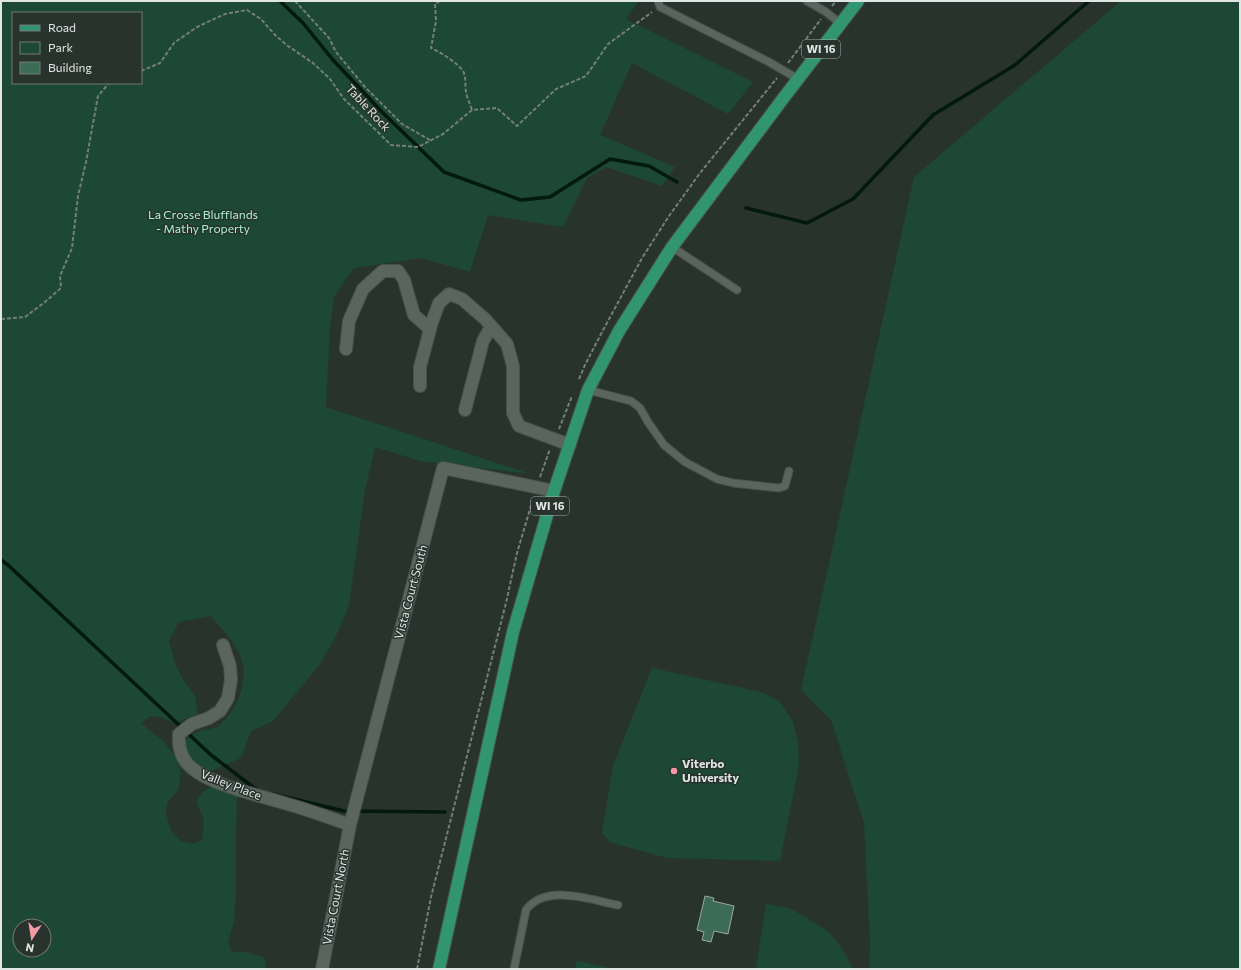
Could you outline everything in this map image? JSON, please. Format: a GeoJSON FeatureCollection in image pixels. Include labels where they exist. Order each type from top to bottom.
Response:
{"type":"FeatureCollection","features":[{"type":"Feature","properties":{"kind":"main road","name":"WI 16"},"geometry":{"type":"LineString","coordinates":[[439,969],[513,632],[554,491],[588,390],[619,331],[672,247],[858,1]]}},
{"type":"Feature","properties":{"kind":"street"},"geometry":{"type":"LineString","coordinates":[[346,349],[349,321],[363,289],[383,271],[398,271],[404,280],[414,315],[430,329]]}},
{"type":"Feature","properties":{"kind":"street"},"geometry":{"type":"LineString","coordinates":[[420,386],[420,367],[430,329],[440,303],[449,294],[462,299],[485,319],[507,344],[513,366],[513,412],[518,426],[570,445]]}},
{"type":"Feature","properties":{"kind":"street"},"geometry":{"type":"LineString","coordinates":[[465,410],[483,341],[491,327]]}},
{"type":"Feature","properties":{"kind":"street","name":"Vista Court South"},"geometry":{"type":"LineString","coordinates":[[350,825],[443,468],[554,491]]}},
{"type":"Feature","properties":{"kind":"street","name":"Valley Place"},"geometry":{"type":"LineString","coordinates":[[223,645],[230,666],[231,680],[228,698],[220,711],[209,718],[192,724],[179,734],[178,744],[180,753],[185,762],[192,769],[204,776],[228,786],[301,808],[350,825]]}},
{"type":"Feature","properties":{"kind":"street","name":"Vista Court North"},"geometry":{"type":"LineString","coordinates":[[322,969],[350,825]]}},
{"type":"Feature","properties":{"kind":"lane"},"geometry":{"type":"LineString","coordinates":[[807,1],[826,12],[840,24]]}},
{"type":"Feature","properties":{"kind":"lane"},"geometry":{"type":"LineString","coordinates":[[659,4],[798,79]]}},
{"type":"Feature","properties":{"kind":"lane"},"geometry":{"type":"LineString","coordinates":[[672,247],[737,290]]}},
{"type":"Feature","properties":{"kind":"lane"},"geometry":{"type":"LineString","coordinates":[[588,390],[631,401],[640,408],[664,445],[684,462],[716,479],[733,483],[779,488],[785,486],[789,471]]}},
{"type":"Feature","properties":{"kind":"lane"},"geometry":{"type":"LineString","coordinates":[[514,969],[526,910],[530,905],[539,899],[547,896],[564,895],[618,905]]}},
{"type":"Feature","properties":{"kind":"path"},"geometry":{"type":"LineString","coordinates":[[295,1],[329,38],[336,52],[365,87],[402,124],[430,140]]}},
{"type":"Feature","properties":{"kind":"path"},"geometry":{"type":"LineString","coordinates":[[440,1],[435,4],[436,21],[431,48],[438,51],[464,72],[466,93],[472,110],[497,108],[517,126],[556,89],[586,76],[608,44],[659,4]]}},
{"type":"Feature","properties":{"kind":"path"},"geometry":{"type":"LineString","coordinates":[[576,386],[585,365],[642,258],[669,216],[700,173],[783,70],[826,12],[836,1]]}},
{"type":"Feature","properties":{"kind":"path","name":"Table Rock"},"geometry":{"type":"LineString","coordinates":[[142,71],[160,63],[174,43],[197,27],[225,14],[247,10],[261,19],[276,36],[313,63],[330,79],[344,99],[391,146],[418,147],[443,134],[472,110]]}},
{"type":"Feature","properties":{"kind":"path"},"geometry":{"type":"LineString","coordinates":[[1,319],[25,317],[61,288],[60,276],[72,248],[78,196],[98,96],[108,84]]}},
{"type":"Feature","properties":{"kind":"path"},"geometry":{"type":"LineString","coordinates":[[416,969],[431,897],[504,610],[517,553],[554,439],[574,392]]}},
{"type":"Feature","properties":{"kind":"green space","name":"La Crosse Blufflands - Mathy Property"},"geometry":{"type":"Polygon","coordinates":[[[1,1],[639,1],[626,19],[753,82],[728,114],[632,63],[600,135],[675,167],[662,186],[606,167],[587,178],[563,227],[488,215],[470,272],[421,258],[354,268],[334,297],[330,327],[326,407],[531,474],[420,461],[375,447],[365,490],[349,605],[336,636],[320,664],[273,721],[251,731],[241,758],[209,772],[195,766],[182,750],[184,741],[197,732],[218,727],[232,711],[237,702],[243,683],[243,664],[234,644],[211,616],[179,622],[169,641],[175,664],[184,681],[195,696],[198,714],[175,723],[160,717],[150,716],[141,723],[164,742],[176,757],[181,771],[178,790],[167,803],[166,814],[172,832],[181,841],[192,844],[202,840],[204,821],[196,803],[202,792],[212,786],[237,793],[236,889],[234,921],[228,943],[232,952],[246,952],[265,958],[266,969],[1,969],[1,1]]]}},
{"type":"Feature","properties":{"kind":"green space"},"geometry":{"type":"Polygon","coordinates":[[[1121,1],[1240,1],[1240,969],[869,969],[870,943],[864,823],[831,720],[801,690],[914,177],[1121,1]]]}},
{"type":"Feature","properties":{"kind":"green space"},"geometry":{"type":"Polygon","coordinates":[[[652,668],[761,692],[779,701],[793,721],[798,743],[799,765],[780,861],[667,858],[610,842],[602,833],[613,766],[652,668]]]}},
{"type":"Feature","properties":{"kind":"green space"},"geometry":{"type":"Polygon","coordinates":[[[766,904],[789,908],[830,933],[843,950],[853,969],[756,969],[766,904]]]}},
{"type":"Feature","properties":{"kind":"green space"},"geometry":{"type":"Polygon","coordinates":[[[577,961],[615,969],[575,969],[577,961]]]}},
{"type":"Feature","properties":{"kind":"building"},"geometry":{"type":"Polygon","coordinates":[[[705,896],[714,898],[713,901],[734,906],[728,934],[714,931],[711,942],[702,940],[704,932],[697,930],[705,896]]]}},
{"type":"Feature","properties":{"kind":"waterway"},"geometry":{"type":"LineString","coordinates":[[280,1],[303,23],[333,60],[382,112],[444,172],[521,200],[550,197],[610,159],[649,166],[677,182]]}},
{"type":"Feature","properties":{"kind":"waterway"},"geometry":{"type":"LineString","coordinates":[[746,208],[807,223],[853,199],[933,115],[1015,65],[1089,1]]}},
{"type":"Feature","properties":{"kind":"waterway"},"geometry":{"type":"LineString","coordinates":[[1,560],[211,755],[257,790]]}},
{"type":"Feature","properties":{"kind":"waterway"},"geometry":{"type":"LineString","coordinates":[[273,794],[344,811],[445,812]]}},
{"type":"Feature","properties":{"kind":"place","name":"Viterbo University"},"geometry":{"type":"Point","coordinates":[674,771]}}]}
